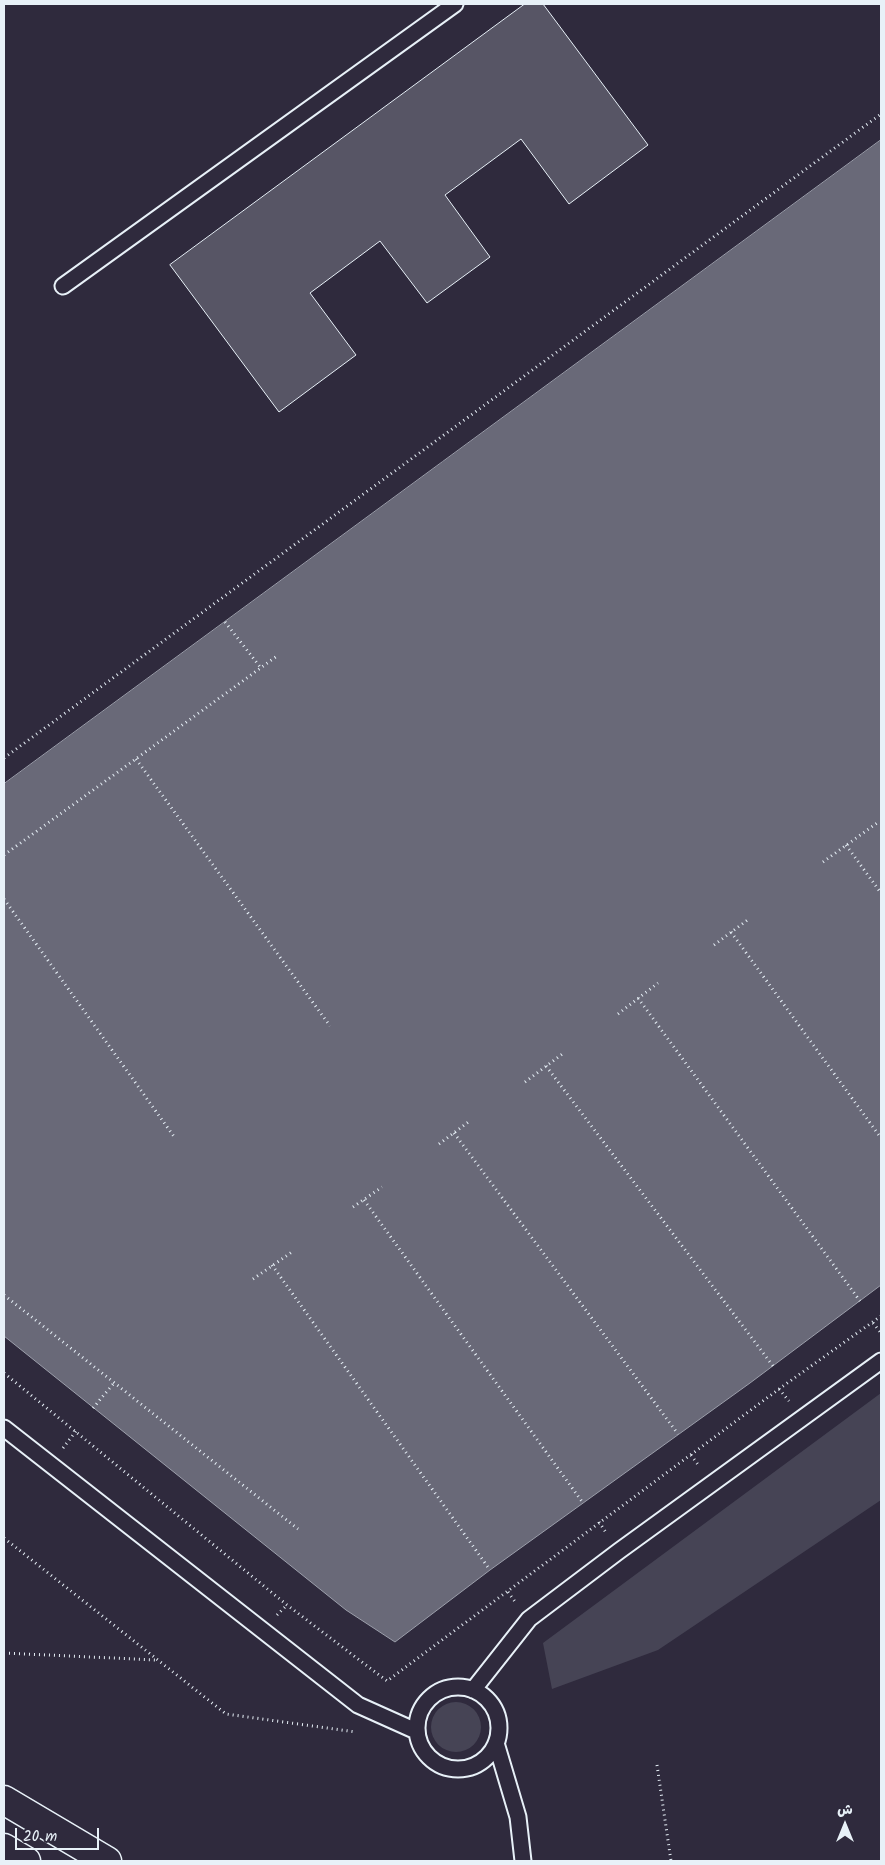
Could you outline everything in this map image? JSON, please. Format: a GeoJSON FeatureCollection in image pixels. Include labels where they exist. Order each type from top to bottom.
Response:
{"type":"FeatureCollection","features":[{"type":"Feature","properties":{"kind":"main road"},"geometry":{"type":"LineString","coordinates":[[4,1800],[107,1861]]}},
{"type":"Feature","properties":{"kind":"main road"},"geometry":{"type":"LineString","coordinates":[[4,1848],[26,1861]]}},
{"type":"Feature","properties":{"kind":"lane"},"geometry":{"type":"LineString","coordinates":[[63,286],[455,4]]}},
{"type":"Feature","properties":{"kind":"lane"},"geometry":{"type":"LineString","coordinates":[[473,1690],[529,1619],[619,1551],[881,1361]]}},
{"type":"Feature","properties":{"kind":"lane"},"geometry":{"type":"LineString","coordinates":[[4,1428],[358,1705],[416,1731]]}},
{"type":"Feature","properties":{"kind":"lane"},"geometry":{"type":"LineString","coordinates":[[460,1686],[473,1690],[482,1695],[496,1712],[499,1722],[499,1733],[496,1743],[490,1754],[481,1762],[470,1767],[451,1768],[434,1762],[425,1754],[419,1743],[416,1731],[418,1717],[423,1705],[433,1694],[445,1688],[460,1686]]}},
{"type":"Feature","properties":{"kind":"lane"},"geometry":{"type":"LineString","coordinates":[[496,1743],[518,1817],[523,1861]]}},
{"type":"Feature","properties":{"kind":"path"},"geometry":{"type":"LineString","coordinates":[[4,758],[881,114]]}},
{"type":"Feature","properties":{"kind":"path"},"geometry":{"type":"LineString","coordinates":[[225,622],[261,668]]}},
{"type":"Feature","properties":{"kind":"path"},"geometry":{"type":"LineString","coordinates":[[4,855],[278,656]]}},
{"type":"Feature","properties":{"kind":"path"},"geometry":{"type":"LineString","coordinates":[[136,759],[330,1026]]}},
{"type":"Feature","properties":{"kind":"path"},"geometry":{"type":"LineString","coordinates":[[822,862],[877,823]]}},
{"type":"Feature","properties":{"kind":"path"},"geometry":{"type":"LineString","coordinates":[[846,846],[881,893]]}},
{"type":"Feature","properties":{"kind":"path"},"geometry":{"type":"LineString","coordinates":[[4,899],[175,1138]]}},
{"type":"Feature","properties":{"kind":"path"},"geometry":{"type":"LineString","coordinates":[[714,945],[749,919]]}},
{"type":"Feature","properties":{"kind":"path"},"geometry":{"type":"LineString","coordinates":[[731,932],[881,1138]]}},
{"type":"Feature","properties":{"kind":"path"},"geometry":{"type":"LineString","coordinates":[[618,1014],[658,983]]}},
{"type":"Feature","properties":{"kind":"path"},"geometry":{"type":"LineString","coordinates":[[638,998],[860,1301]]}},
{"type":"Feature","properties":{"kind":"path"},"geometry":{"type":"LineString","coordinates":[[525,1082],[565,1052]]}},
{"type":"Feature","properties":{"kind":"path"},"geometry":{"type":"LineString","coordinates":[[546,1066],[773,1366]]}},
{"type":"Feature","properties":{"kind":"path"},"geometry":{"type":"LineString","coordinates":[[439,1144],[471,1120]]}},
{"type":"Feature","properties":{"kind":"path"},"geometry":{"type":"LineString","coordinates":[[454,1134],[678,1434]]}},
{"type":"Feature","properties":{"kind":"path"},"geometry":{"type":"LineString","coordinates":[[353,1207],[382,1187]]}},
{"type":"Feature","properties":{"kind":"path"},"geometry":{"type":"LineString","coordinates":[[364,1200],[583,1503]]}},
{"type":"Feature","properties":{"kind":"path"},"geometry":{"type":"LineString","coordinates":[[253,1279],[292,1252]]}},
{"type":"Feature","properties":{"kind":"path"},"geometry":{"type":"LineString","coordinates":[[272,1265],[490,1570]]}},
{"type":"Feature","properties":{"kind":"path"},"geometry":{"type":"LineString","coordinates":[[4,1295],[298,1529]]}},
{"type":"Feature","properties":{"kind":"path"},"geometry":{"type":"LineString","coordinates":[[4,1374],[287,1605],[387,1681],[881,1316]]}},
{"type":"Feature","properties":{"kind":"path"},"geometry":{"type":"LineString","coordinates":[[873,1323],[881,1333]]}},
{"type":"Feature","properties":{"kind":"path"},"geometry":{"type":"LineString","coordinates":[[93,1408],[114,1383]]}},
{"type":"Feature","properties":{"kind":"path"},"geometry":{"type":"LineString","coordinates":[[4,1538],[226,1714],[356,1732]]}},
{"type":"Feature","properties":{"kind":"path"},"geometry":{"type":"LineString","coordinates":[[4,1652],[157,1660]]}},
{"type":"Feature","properties":{"kind":"path"},"geometry":{"type":"LineString","coordinates":[[657,1765],[671,1861]]}},
{"type":"Feature","properties":{"kind":"shaded area"},"geometry":{"type":"Polygon","coordinates":[[[881,1393],[881,1500],[658,1650],[552,1689],[543,1643],[881,1393]]]}},
{"type":"Feature","properties":{"kind":"shaded area"},"geometry":{"type":"Polygon","coordinates":[[[451,1702],[461,1702],[474,1709],[481,1722],[481,1732],[474,1745],[461,1752],[451,1752],[442,1748],[435,1741],[431,1732],[431,1722],[435,1713],[442,1706],[451,1702]]]}},
{"type":"Feature","properties":{"kind":"water"},"geometry":{"type":"Polygon","coordinates":[[[881,140],[881,1285],[750,1383],[490,1570],[395,1642],[346,1610],[4,1336],[4,784],[881,140]]]}},
{"type":"Feature","properties":{"kind":"building"},"geometry":{"type":"Polygon","coordinates":[[[525,4],[543,4],[648,145],[569,204],[521,139],[445,195],[490,257],[427,303],[380,241],[310,293],[356,355],[279,412],[170,265],[525,4]]]}}]}
